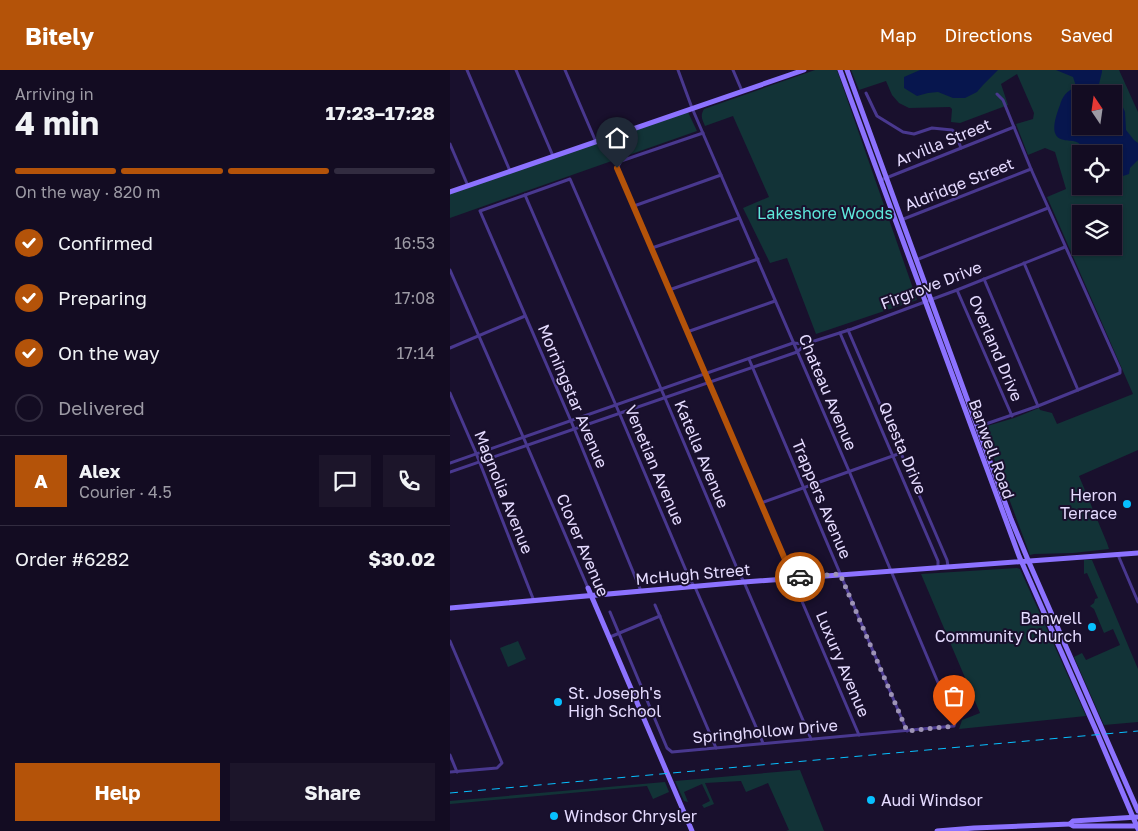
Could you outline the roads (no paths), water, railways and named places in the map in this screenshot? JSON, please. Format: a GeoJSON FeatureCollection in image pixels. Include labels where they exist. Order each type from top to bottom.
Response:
{"type":"FeatureCollection","features":[{"type":"Feature","properties":{"kind":"main road"},"geometry":{"type":"LineString","coordinates":[[450,192],[742,91],[787,73],[804,70]]}},
{"type":"Feature","properties":{"kind":"main road","name":"Banwell Road"},"geometry":{"type":"LineString","coordinates":[[840,70],[902,220],[928,301],[1011,519],[1138,812]]}},
{"type":"Feature","properties":{"kind":"main road","name":"Banwell Road"},"geometry":{"type":"LineString","coordinates":[[847,70],[884,179],[896,222],[914,261]]}},
{"type":"Feature","properties":{"kind":"main road","name":"Banwell Road"},"geometry":{"type":"LineString","coordinates":[[975,428],[1020,561],[1136,817],[1138,827]]}},
{"type":"Feature","properties":{"kind":"main road","name":"McHugh Street"},"geometry":{"type":"LineString","coordinates":[[450,608],[840,574],[1138,553]]}},
{"type":"Feature","properties":{"kind":"main road","name":"Clover Avenue"},"geometry":{"type":"LineString","coordinates":[[588,588],[692,831]]}},
{"type":"Feature","properties":{"kind":"main road"},"geometry":{"type":"LineString","coordinates":[[1070,824],[1073,821],[1136,817]]}},
{"type":"Feature","properties":{"kind":"main road"},"geometry":{"type":"LineString","coordinates":[[937,831],[1070,824],[1073,826],[1138,827]]}},
{"type":"Feature","properties":{"kind":"street"},"geometry":{"type":"LineString","coordinates":[[467,70],[511,171]]}},
{"type":"Feature","properties":{"kind":"street"},"geometry":{"type":"LineString","coordinates":[[516,70],[553,156]]}},
{"type":"Feature","properties":{"kind":"street"},"geometry":{"type":"LineString","coordinates":[[565,70],[596,142]]}},
{"type":"Feature","properties":{"kind":"street","name":"Chateau Avenue"},"geometry":{"type":"LineString","coordinates":[[678,70],[692,108],[955,724]]}},
{"type":"Feature","properties":{"kind":"street"},"geometry":{"type":"LineString","coordinates":[[733,70],[742,91]]}},
{"type":"Feature","properties":{"kind":"street"},"geometry":{"type":"LineString","coordinates":[[866,93],[877,116],[903,132],[914,134],[932,128],[952,130],[955,132],[961,149]]}},
{"type":"Feature","properties":{"kind":"street"},"geometry":{"type":"LineString","coordinates":[[975,428],[1012,416],[1120,373],[1120,369],[1031,169],[1003,100],[997,94]]}},
{"type":"Feature","properties":{"kind":"street","name":"Arvilla Street"},"geometry":{"type":"LineString","coordinates":[[884,179],[1014,127]]}},
{"type":"Feature","properties":{"kind":"street","name":"Luxury Avenue"},"geometry":{"type":"LineString","coordinates":[[703,133],[621,161],[617,168],[860,735]]}},
{"type":"Feature","properties":{"kind":"street"},"geometry":{"type":"LineString","coordinates":[[450,144],[468,186]]}},
{"type":"Feature","properties":{"kind":"street","name":"Aldridge Street"},"geometry":{"type":"LineString","coordinates":[[896,222],[1031,169]]}},
{"type":"Feature","properties":{"kind":"street"},"geometry":{"type":"LineString","coordinates":[[634,206],[721,175]]}},
{"type":"Feature","properties":{"kind":"street","name":"Katella Avenue"},"geometry":{"type":"LineString","coordinates":[[525,195],[570,179],[811,739]]}},
{"type":"Feature","properties":{"kind":"street","name":"Morningstar Avenue"},"geometry":{"type":"LineString","coordinates":[[525,195],[480,211],[642,591]]}},
{"type":"Feature","properties":{"kind":"street","name":"Venetian Avenue"},"geometry":{"type":"LineString","coordinates":[[525,195],[690,580],[695,587],[763,743]]}},
{"type":"Feature","properties":{"kind":"street"},"geometry":{"type":"LineString","coordinates":[[914,261],[1048,208]]}},
{"type":"Feature","properties":{"kind":"street"},"geometry":{"type":"LineString","coordinates":[[652,248],[740,218]]}},
{"type":"Feature","properties":{"kind":"street","name":"Firgrove Drive"},"geometry":{"type":"LineString","coordinates":[[450,463],[793,343],[805,344],[840,333],[957,290],[1065,247]]}},
{"type":"Feature","properties":{"kind":"street"},"geometry":{"type":"LineString","coordinates":[[669,290],[758,259]]}},
{"type":"Feature","properties":{"kind":"street"},"geometry":{"type":"LineString","coordinates":[[1024,263],[1078,390]]}},
{"type":"Feature","properties":{"kind":"street","name":"Clover Avenue"},"geometry":{"type":"LineString","coordinates":[[450,270],[588,588]]}},
{"type":"Feature","properties":{"kind":"street"},"geometry":{"type":"LineString","coordinates":[[984,279],[1038,406]]}},
{"type":"Feature","properties":{"kind":"street","name":"Overland Drive"},"geometry":{"type":"LineString","coordinates":[[957,290],[1012,416]]}},
{"type":"Feature","properties":{"kind":"street"},"geometry":{"type":"LineString","coordinates":[[687,332],[775,301]]}},
{"type":"Feature","properties":{"kind":"street"},"geometry":{"type":"LineString","coordinates":[[450,348],[525,316]]}},
{"type":"Feature","properties":{"kind":"street","name":"Questa Drive"},"geometry":{"type":"LineString","coordinates":[[848,330],[948,566]]}},
{"type":"Feature","properties":{"kind":"street","name":"Questa Drive"},"geometry":{"type":"LineString","coordinates":[[840,333],[938,561],[938,567]]}},
{"type":"Feature","properties":{"kind":"street","name":"Firgrove Drive"},"geometry":{"type":"LineString","coordinates":[[450,472],[797,352],[805,344]]}},
{"type":"Feature","properties":{"kind":"street","name":"Trappers Avenue"},"geometry":{"type":"LineString","coordinates":[[749,359],[907,731]]}},
{"type":"Feature","properties":{"kind":"street","name":"Questa Drive"},"geometry":{"type":"LineString","coordinates":[[866,395],[874,392]]}},
{"type":"Feature","properties":{"kind":"street","name":"Magnolia Avenue"},"geometry":{"type":"LineString","coordinates":[[450,393],[476,453],[534,601]]}},
{"type":"Feature","properties":{"kind":"street"},"geometry":{"type":"LineString","coordinates":[[761,503],[901,453]]}},
{"type":"Feature","properties":{"kind":"street","name":"Questa Drive"},"geometry":{"type":"LineString","coordinates":[[916,511],[924,508]]}},
{"type":"Feature","properties":{"kind":"street"},"geometry":{"type":"LineString","coordinates":[[1118,554],[1138,602]]}},
{"type":"Feature","properties":{"kind":"street"},"geometry":{"type":"LineString","coordinates":[[655,605],[716,748]]}},
{"type":"Feature","properties":{"kind":"street","name":"Clover Avenue"},"geometry":{"type":"LineString","coordinates":[[610,612],[667,748]]}},
{"type":"Feature","properties":{"kind":"street"},"geometry":{"type":"LineString","coordinates":[[609,637],[660,616]]}},
{"type":"Feature","properties":{"kind":"street"},"geometry":{"type":"LineString","coordinates":[[450,641],[502,763],[497,768],[450,772]]}},
{"type":"Feature","properties":{"kind":"street","name":"Springhollow Drive"},"geometry":{"type":"LineString","coordinates":[[667,748],[672,752],[907,731],[954,726],[955,724]]}},
{"type":"Feature","properties":{"kind":"street"},"geometry":{"type":"LineString","coordinates":[[450,755],[457,772]]}},
{"type":"Feature","properties":{"kind":"railway"},"geometry":{"type":"LineString","coordinates":[[450,793],[1138,731]]}},
{"type":"Feature","properties":{"kind":"place","name":"Heron Terrace"},"geometry":{"type":"Point","coordinates":[1127,504]}},
{"type":"Feature","properties":{"kind":"place","name":"Banwell Community Church"},"geometry":{"type":"Point","coordinates":[1092,627]}},
{"type":"Feature","properties":{"kind":"place","name":"St. Joseph's High School"},"geometry":{"type":"Point","coordinates":[558,702]}},
{"type":"Feature","properties":{"kind":"place","name":"Audi Windsor"},"geometry":{"type":"Point","coordinates":[871,800]}},
{"type":"Feature","properties":{"kind":"place","name":"Windsor Chrysler"},"geometry":{"type":"Point","coordinates":[554,816]}},
{"type":"Feature","properties":{"kind":"park label","name":"Lakeshore Woods"},"geometry":{"type":"Point","coordinates":[825,213]}}]}
